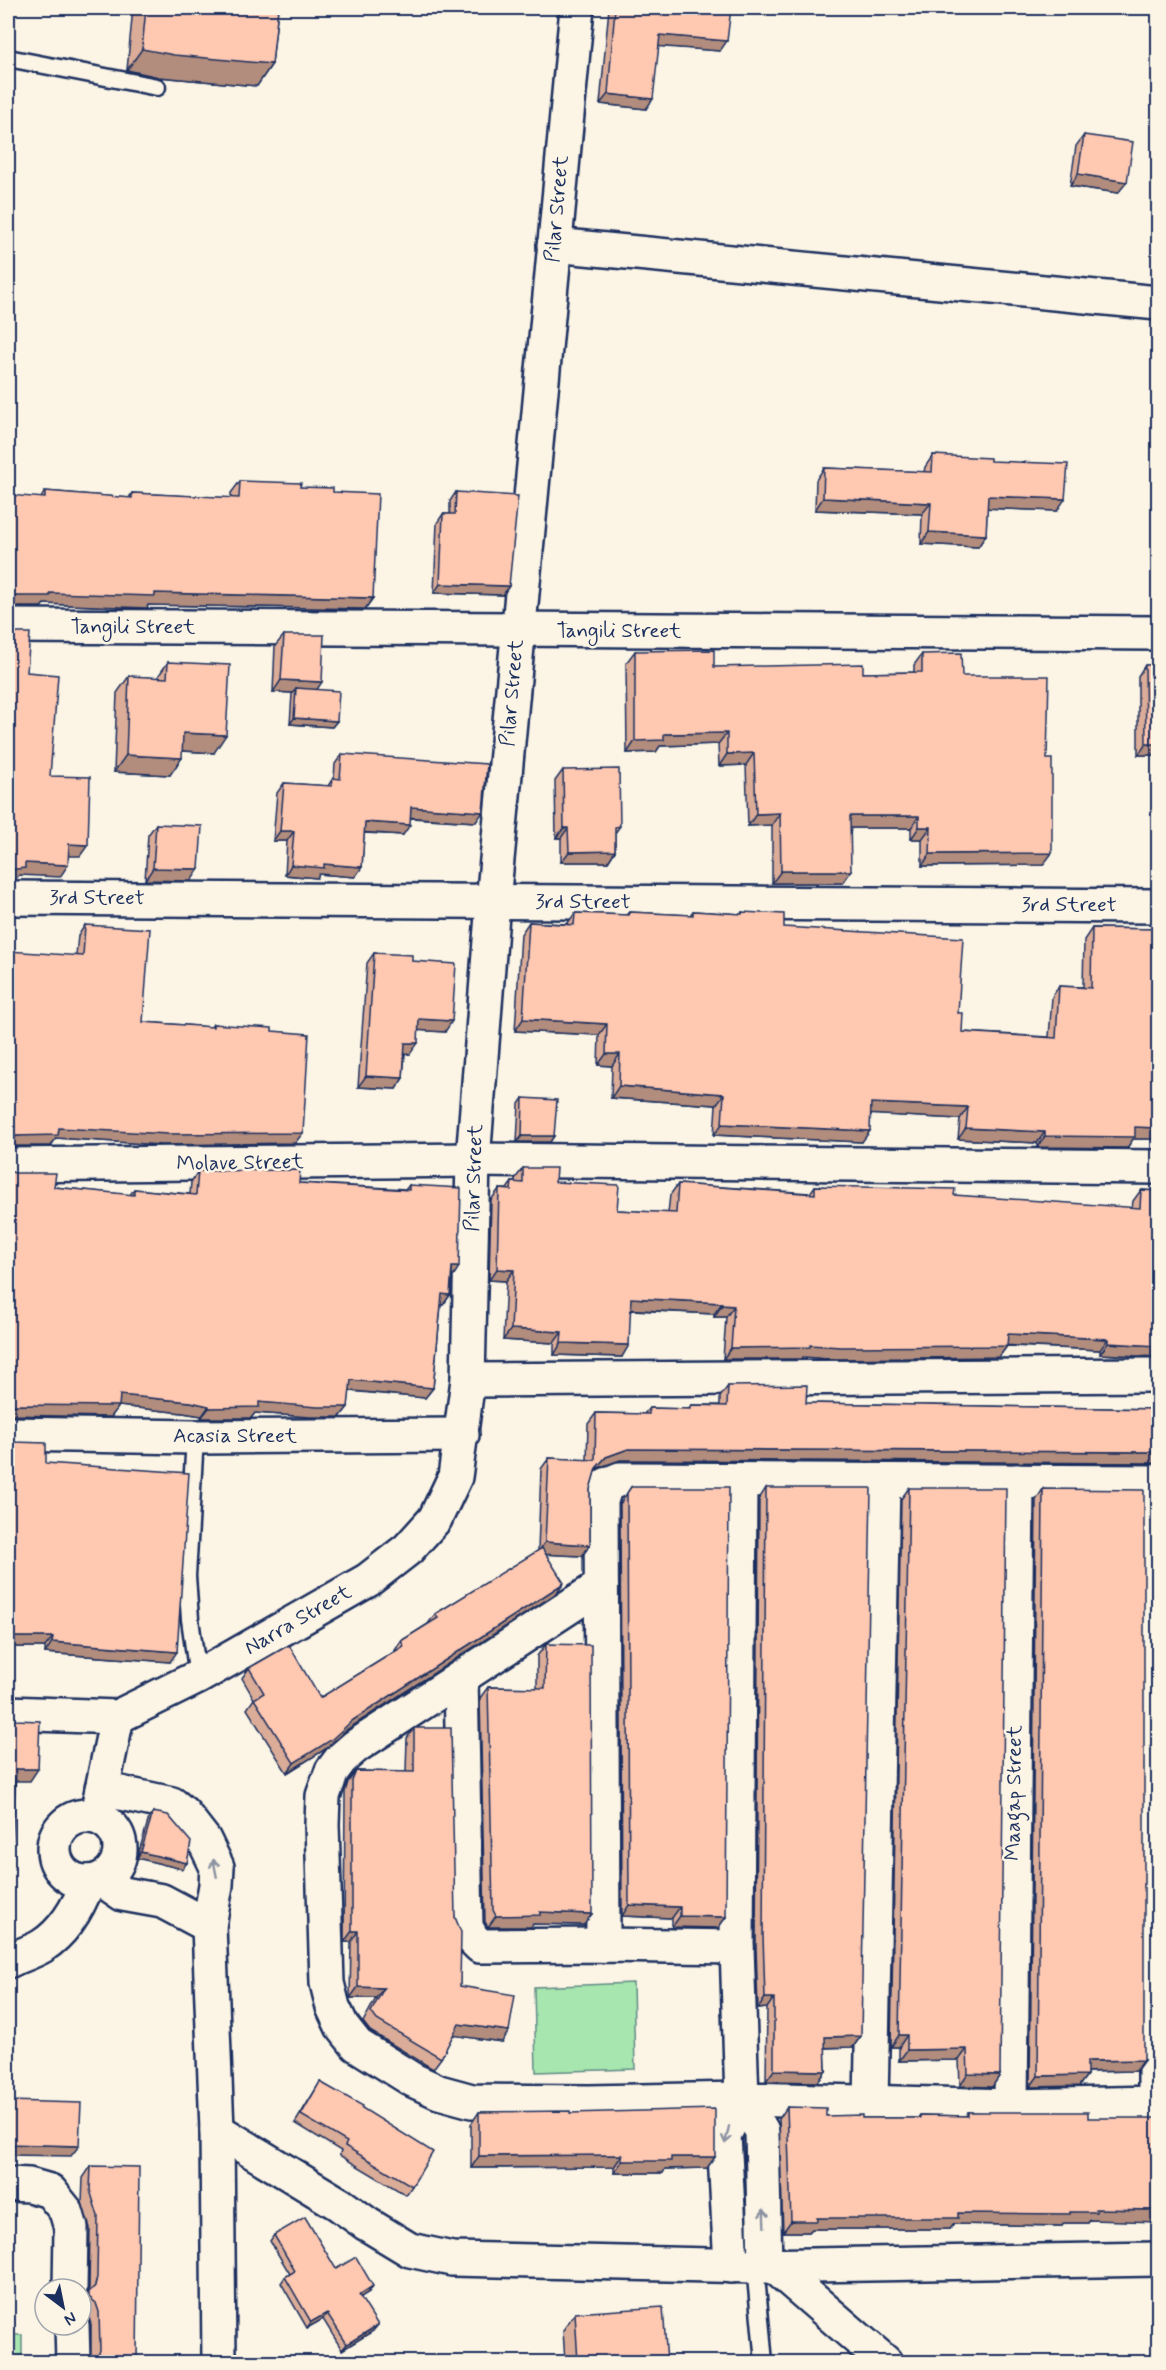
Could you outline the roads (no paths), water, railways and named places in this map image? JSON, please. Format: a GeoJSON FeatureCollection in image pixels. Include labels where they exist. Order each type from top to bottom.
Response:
{"type":"FeatureCollection","features":[{"type":"Feature","properties":{"kind":"street","name":"Pilar Street"},"geometry":{"type":"LineString","coordinates":[[468,1380],[473,1160],[493,902],[577,8]]}},
{"type":"Feature","properties":{"kind":"street"},"geometry":{"type":"LineString","coordinates":[[554,245],[1158,303]]}},
{"type":"Feature","properties":{"kind":"street","name":"Tangili Street"},"geometry":{"type":"LineString","coordinates":[[8,626],[1158,633]]}},
{"type":"Feature","properties":{"kind":"street","name":"3rd Street"},"geometry":{"type":"LineString","coordinates":[[8,897],[1158,906]]}},
{"type":"Feature","properties":{"kind":"street","name":"Molave Street"},"geometry":{"type":"LineString","coordinates":[[8,1165],[473,1160],[1158,1167]]}},
{"type":"Feature","properties":{"kind":"street"},"geometry":{"type":"LineString","coordinates":[[468,1380],[1158,1376]]}},
{"type":"Feature","properties":{"kind":"street","name":"Narra Street"},"geometry":{"type":"LineString","coordinates":[[8,1713],[117,1717],[198,1677],[368,1580],[408,1549],[435,1519],[455,1477],[468,1380]]}},
{"type":"Feature","properties":{"kind":"street","name":"Acasia Street"},"geometry":{"type":"LineString","coordinates":[[8,1434],[195,1437],[462,1435]]}},
{"type":"Feature","properties":{"kind":"street"},"geometry":{"type":"LineString","coordinates":[[601,1586],[356,1746],[332,1771],[323,1796],[321,1824],[327,1983],[333,2007],[342,2025],[357,2045],[413,2080],[439,2092],[472,2101],[589,2102],[742,2099],[1011,2106],[1157,2103],[1157,1482],[620,1479],[606,1485],[601,1501],[603,1944]]}},
{"type":"Feature","properties":{"kind":"street"},"geometry":{"type":"LineString","coordinates":[[740,1480],[737,1947],[742,2099],[724,2135],[756,2266],[885,2362]]}},
{"type":"Feature","properties":{"kind":"street"},"geometry":{"type":"LineString","coordinates":[[871,2103],[883,1481]]}},
{"type":"Feature","properties":{"kind":"street","name":"Maagap Street"},"geometry":{"type":"LineString","coordinates":[[1011,2106],[1017,1481]]}},
{"type":"Feature","properties":{"kind":"street"},"geometry":{"type":"LineString","coordinates":[[461,1678],[466,1927],[480,1946],[603,1944],[737,1947]]}},
{"type":"Feature","properties":{"kind":"street"},"geometry":{"type":"LineString","coordinates":[[8,1961],[41,1947],[58,1934],[94,1881],[111,1871],[118,1860],[120,1847],[117,1834],[100,1803],[117,1717]]}},
{"type":"Feature","properties":{"kind":"street"},"geometry":{"type":"LineString","coordinates":[[209,1926],[162,1901],[123,1894],[94,1881],[74,1880],[63,1873],[56,1862],[53,1849],[56,1837],[67,1822],[84,1815],[100,1803],[172,1804],[183,1813],[204,1840],[217,1867],[209,1926],[217,2130],[219,2362]]}},
{"type":"Feature","properties":{"kind":"street"},"geometry":{"type":"LineString","coordinates":[[217,2130],[410,2250],[452,2259],[756,2266],[1158,2259]]}},
{"type":"Feature","properties":{"kind":"street"},"geometry":{"type":"LineString","coordinates":[[8,2184],[29,2185],[50,2191],[66,2211],[71,2228],[70,2277]]}},
{"type":"Feature","properties":{"kind":"street"},"geometry":{"type":"LineString","coordinates":[[72,2337],[73,2362]]}},
{"type":"Feature","properties":{"kind":"lane"},"geometry":{"type":"LineString","coordinates":[[8,58],[157,87]]}},
{"type":"Feature","properties":{"kind":"lane"},"geometry":{"type":"LineString","coordinates":[[195,1437],[187,1576],[198,1677]]}},
{"type":"Feature","properties":{"kind":"lane"},"geometry":{"type":"LineString","coordinates":[[756,2266],[764,2362]]}}]}
